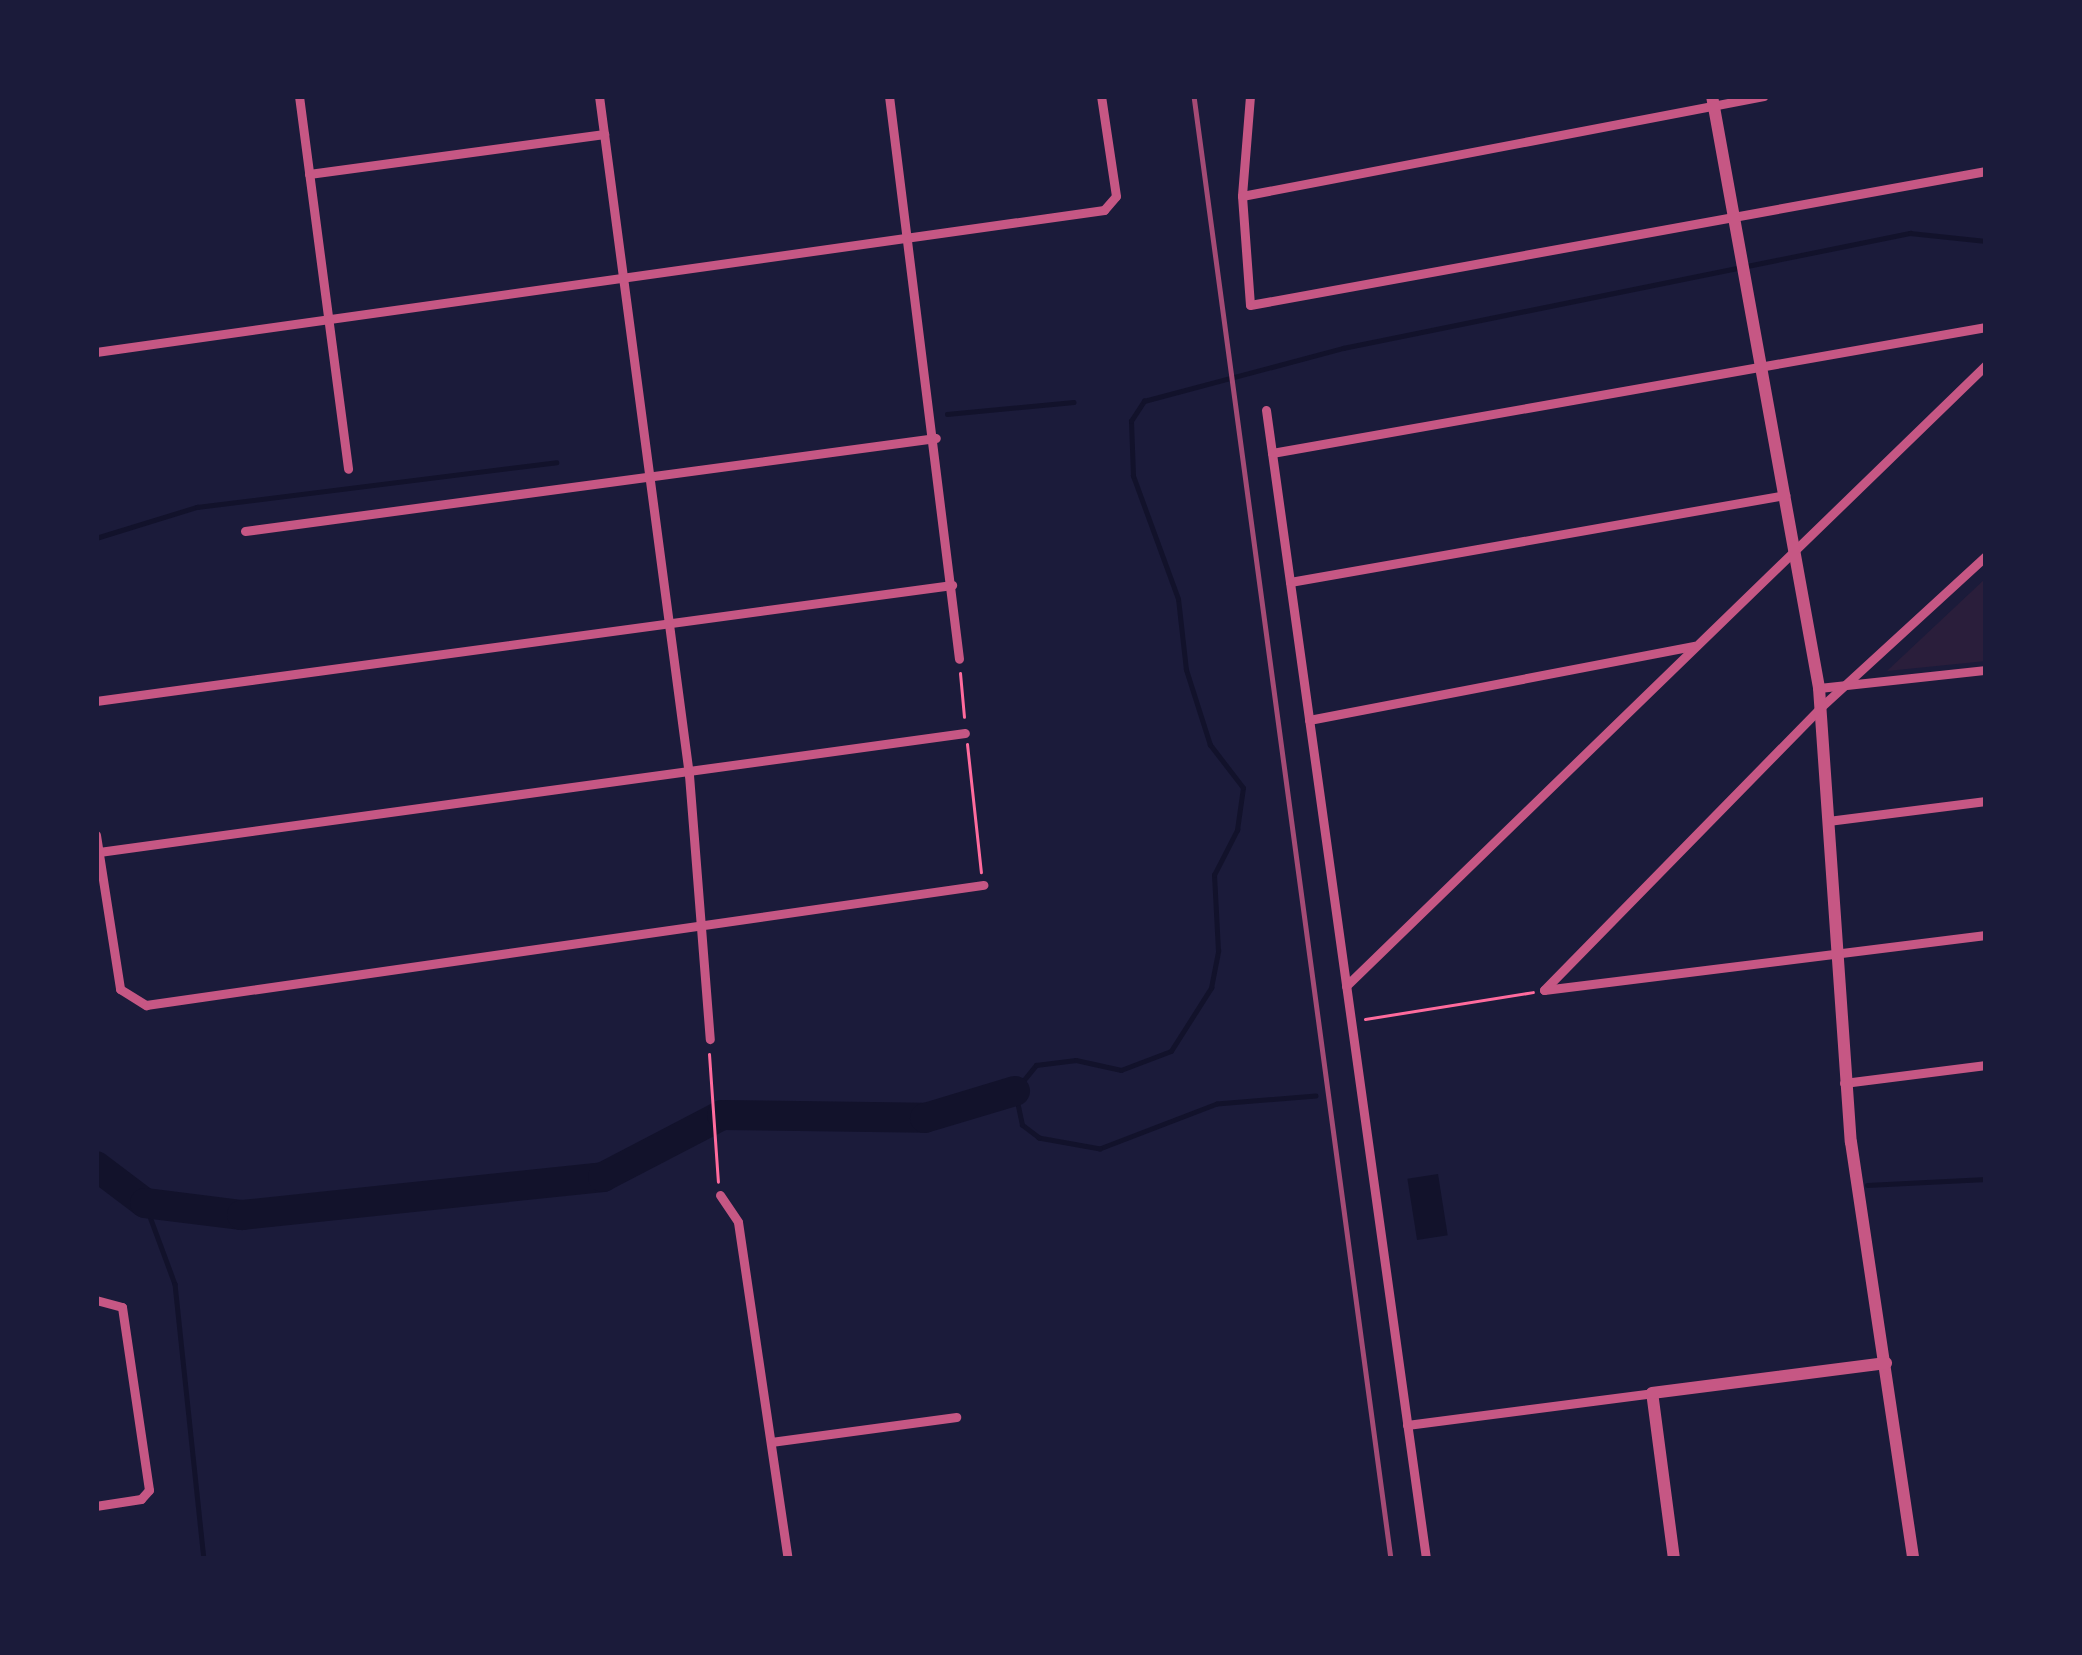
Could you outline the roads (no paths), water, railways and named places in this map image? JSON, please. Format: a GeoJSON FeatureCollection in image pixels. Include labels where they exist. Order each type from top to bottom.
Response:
{"type":"FeatureCollection","features":[{"type":"Feature","properties":{"kind":"street"},"geometry":{"type":"LineString","coordinates":[[299,96],[348,470]]}},
{"type":"Feature","properties":{"kind":"street"},"geometry":{"type":"LineString","coordinates":[[598,96],[689,775],[710,1039]]}},
{"type":"Feature","properties":{"kind":"street"},"geometry":{"type":"LineString","coordinates":[[889,96],[936,438],[959,659]]}},
{"type":"Feature","properties":{"kind":"street"},"geometry":{"type":"LineString","coordinates":[[96,352],[907,239],[1112,205],[1101,96]]}},
{"type":"Feature","properties":{"kind":"street"},"geometry":{"type":"LineString","coordinates":[[1250,96],[1242,196],[1250,305],[1986,171]]}},
{"type":"Feature","properties":{"kind":"street"},"geometry":{"type":"LineString","coordinates":[[1242,196],[1713,100],[1764,96]]}},
{"type":"Feature","properties":{"kind":"street"},"geometry":{"type":"LineString","coordinates":[[1713,100],[1819,688],[1844,1083],[1913,1559]]}},
{"type":"Feature","properties":{"kind":"street"},"geometry":{"type":"LineString","coordinates":[[309,173],[604,134]]}},
{"type":"Feature","properties":{"kind":"street"},"geometry":{"type":"LineString","coordinates":[[1272,453],[1986,327]]}},
{"type":"Feature","properties":{"kind":"street"},"geometry":{"type":"LineString","coordinates":[[1346,986],[1986,365]]}},
{"type":"Feature","properties":{"kind":"street"},"geometry":{"type":"LineString","coordinates":[[1266,410],[1426,1559]]}},
{"type":"Feature","properties":{"kind":"street"},"geometry":{"type":"LineString","coordinates":[[245,531],[936,438]]}},
{"type":"Feature","properties":{"kind":"street"},"geometry":{"type":"LineString","coordinates":[[1290,582],[1785,495]]}},
{"type":"Feature","properties":{"kind":"street"},"geometry":{"type":"LineString","coordinates":[[1986,556],[1821,707],[1544,990],[1986,935]]}},
{"type":"Feature","properties":{"kind":"street"},"geometry":{"type":"LineString","coordinates":[[96,701],[952,585]]}},
{"type":"Feature","properties":{"kind":"street"},"geometry":{"type":"LineString","coordinates":[[1309,720],[1694,646]]}},
{"type":"Feature","properties":{"kind":"street"},"geometry":{"type":"LineString","coordinates":[[1819,688],[1986,670]]}},
{"type":"Feature","properties":{"kind":"street"},"geometry":{"type":"LineString","coordinates":[[99,853],[689,775],[965,733]]}},
{"type":"Feature","properties":{"kind":"street"},"geometry":{"type":"LineString","coordinates":[[1828,821],[1986,800]]}},
{"type":"Feature","properties":{"kind":"street"},"geometry":{"type":"LineString","coordinates":[[96,835],[116,974],[127,999],[146,1005],[983,885]]}},
{"type":"Feature","properties":{"kind":"street"},"geometry":{"type":"LineString","coordinates":[[1844,1083],[1986,1065]]}},
{"type":"Feature","properties":{"kind":"street"},"geometry":{"type":"LineString","coordinates":[[720,1196],[738,1222],[788,1559]]}},
{"type":"Feature","properties":{"kind":"street"},"geometry":{"type":"LineString","coordinates":[[96,1300],[116,1301],[149,1490],[141,1499],[96,1506]]}},
{"type":"Feature","properties":{"kind":"street"},"geometry":{"type":"LineString","coordinates":[[1407,1425],[1886,1363]]}},
{"type":"Feature","properties":{"kind":"street"},"geometry":{"type":"LineString","coordinates":[[1652,1393],[1675,1559]]}},
{"type":"Feature","properties":{"kind":"street"},"geometry":{"type":"LineString","coordinates":[[771,1442],[956,1417]]}},
{"type":"Feature","properties":{"kind":"waterway"},"geometry":{"type":"LineString","coordinates":[[1316,1096],[1217,1104],[1100,1149],[1039,1138],[1022,1125],[1015,1091],[1036,1065],[1076,1060],[1121,1070],[1171,1051],[1211,988],[1218,951],[1214,875],[1237,830],[1243,788],[1210,745],[1186,670],[1178,599],[1133,476],[1131,421],[1144,401],[1343,348],[1910,233],[1986,241]]}},
{"type":"Feature","properties":{"kind":"waterway"},"geometry":{"type":"LineString","coordinates":[[947,414],[1073,402]]}},
{"type":"Feature","properties":{"kind":"waterway"},"geometry":{"type":"LineString","coordinates":[[96,538],[197,507],[556,462]]}},
{"type":"Feature","properties":{"kind":"waterway"},"geometry":{"type":"LineString","coordinates":[[96,1166],[145,1203],[242,1215],[603,1177],[722,1115],[925,1118],[1015,1091]]}},
{"type":"Feature","properties":{"kind":"waterway"},"geometry":{"type":"LineString","coordinates":[[1867,1185],[1986,1179]]}},
{"type":"Feature","properties":{"kind":"waterway"},"geometry":{"type":"LineString","coordinates":[[145,1203],[175,1284],[204,1559]]}},
{"type":"Feature","properties":{"kind":"railway"},"geometry":{"type":"LineString","coordinates":[[1194,96],[1391,1559]]}}]}
